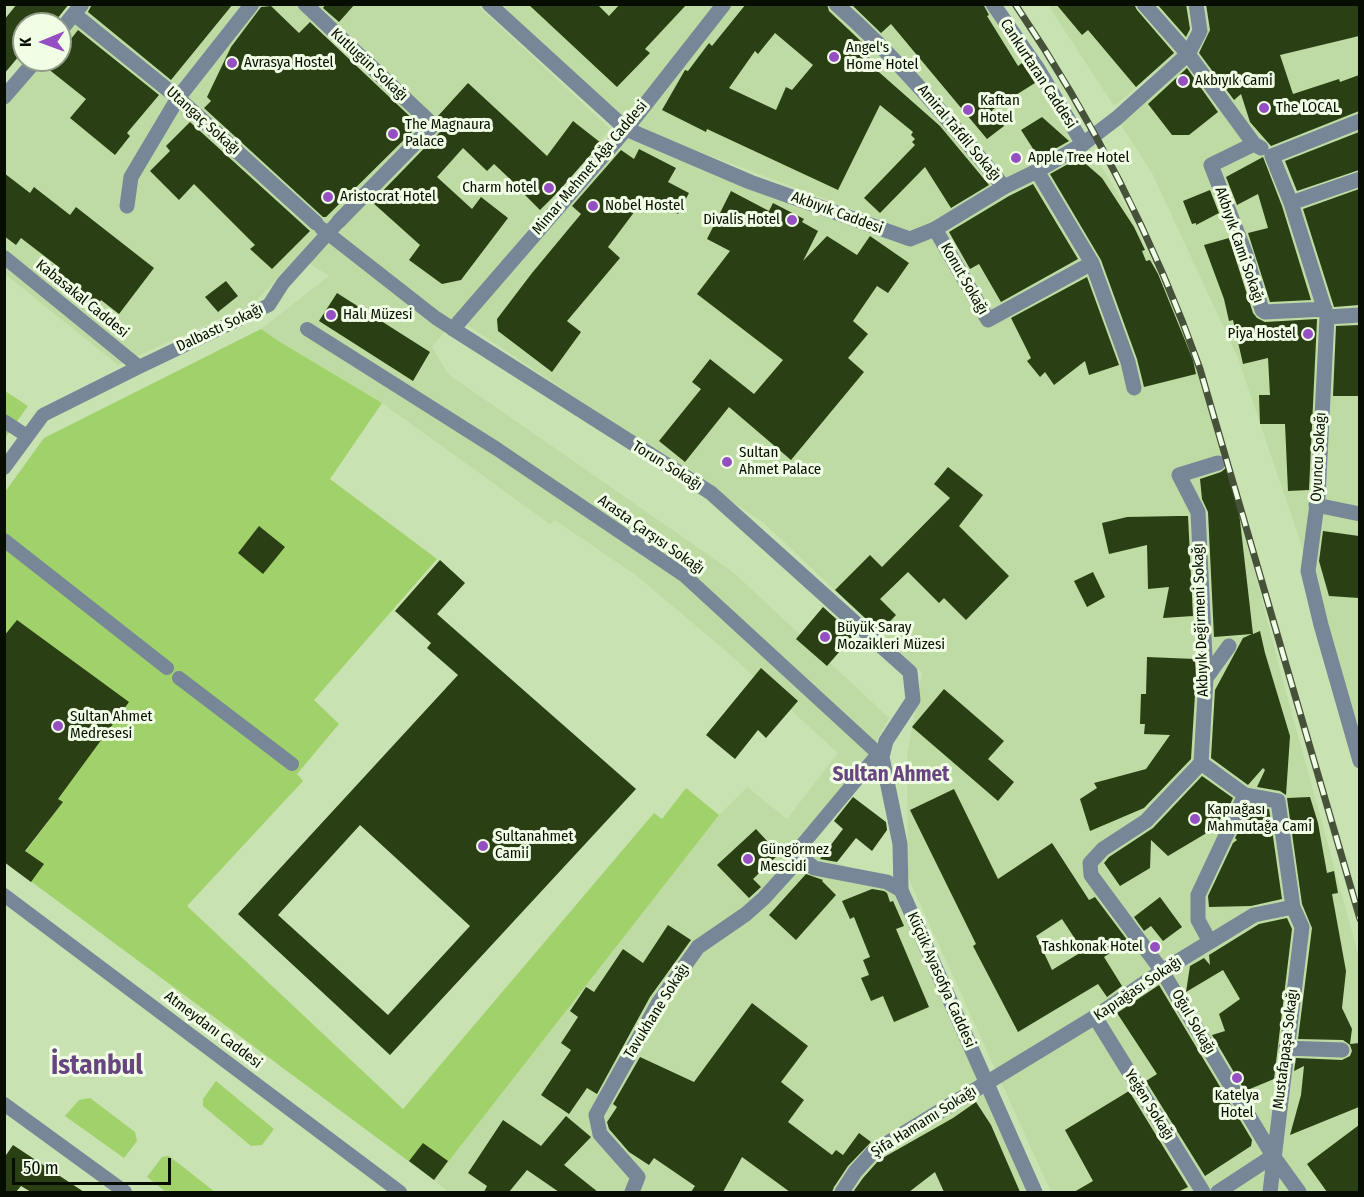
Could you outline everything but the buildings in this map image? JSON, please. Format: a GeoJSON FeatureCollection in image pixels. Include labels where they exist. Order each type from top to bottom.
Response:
{"type":"FeatureCollection","features":[{"type":"Feature","properties":{"kind":"street"},"geometry":{"type":"LineString","coordinates":[[127,206],[131,177],[178,98],[252,4]]}},
{"type":"Feature","properties":{"kind":"street","name":"Kutlugün Sokağı"},"geometry":{"type":"LineString","coordinates":[[305,4],[433,125]]}},
{"type":"Feature","properties":{"kind":"street","name":"Akbıyık Caddesi"},"geometry":{"type":"LineString","coordinates":[[489,4],[626,129],[750,182],[910,239],[935,229],[1083,144],[1117,118],[1188,54]]}},
{"type":"Feature","properties":{"kind":"street","name":"Mimar Mehmet Ağa Caddesi"},"geometry":{"type":"LineString","coordinates":[[453,328],[626,129],[724,4]]}},
{"type":"Feature","properties":{"kind":"street","name":"Amiral Tafdil Sokağı"},"geometry":{"type":"LineString","coordinates":[[836,4],[868,32],[914,80],[1005,187]]}},
{"type":"Feature","properties":{"kind":"street","name":"Cankurtaran Caddesi"},"geometry":{"type":"LineString","coordinates":[[993,4],[1038,69],[1083,144]]}},
{"type":"Feature","properties":{"kind":"street"},"geometry":{"type":"LineString","coordinates":[[1144,4],[1188,54],[1254,144],[1272,156],[1359,121]]}},
{"type":"Feature","properties":{"kind":"street"},"geometry":{"type":"LineString","coordinates":[[1188,54],[1200,31],[1196,4]]}},
{"type":"Feature","properties":{"kind":"street","name":"Utangaç Sokağı"},"geometry":{"type":"LineString","coordinates":[[78,9],[322,228]]}},
{"type":"Feature","properties":{"kind":"street"},"geometry":{"type":"LineString","coordinates":[[4,97],[26,72]]}},
{"type":"Feature","properties":{"kind":"street","name":"Dalbastı Sokağı"},"geometry":{"type":"LineString","coordinates":[[4,468],[43,415],[269,305],[322,228],[339,221],[433,125]]}},
{"type":"Feature","properties":{"kind":"street","name":"Akbıyık Cami Sokağı"},"geometry":{"type":"LineString","coordinates":[[1254,144],[1211,165],[1246,255],[1262,310],[1265,312],[1326,313]]}},
{"type":"Feature","properties":{"kind":"street","name":"Oyuncu Sokağı"},"geometry":{"type":"LineString","coordinates":[[1272,156],[1291,203],[1326,313],[1316,505],[1308,571],[1321,625],[1355,729],[1359,760]]}},
{"type":"Feature","properties":{"kind":"street"},"geometry":{"type":"LineString","coordinates":[[1037,171],[1092,263],[1128,362],[1134,388]]}},
{"type":"Feature","properties":{"kind":"street"},"geometry":{"type":"LineString","coordinates":[[1291,203],[1359,179]]}},
{"type":"Feature","properties":{"kind":"street","name":"Torun Sokağı"},"geometry":{"type":"LineString","coordinates":[[322,228],[436,318],[711,493],[910,672],[913,700],[886,741],[880,755]]}},
{"type":"Feature","properties":{"kind":"street","name":"Konut Sokağı"},"geometry":{"type":"LineString","coordinates":[[935,229],[988,320],[1092,263]]}},
{"type":"Feature","properties":{"kind":"street","name":"Kabasakal Caddesi"},"geometry":{"type":"LineString","coordinates":[[4,257],[139,367]]}},
{"type":"Feature","properties":{"kind":"street"},"geometry":{"type":"LineString","coordinates":[[1326,313],[1359,315]]}},
{"type":"Feature","properties":{"kind":"street","name":"Arasta Çarşısı Sokağı"},"geometry":{"type":"LineString","coordinates":[[307,329],[497,449],[685,576],[880,755]]}},
{"type":"Feature","properties":{"kind":"street"},"geometry":{"type":"LineString","coordinates":[[4,422],[27,436]]}},
{"type":"Feature","properties":{"kind":"street","name":"Akbıyık Değirmeni Sokağı"},"geometry":{"type":"LineString","coordinates":[[1201,763],[1206,678],[1198,512],[1179,475],[1218,463]]}},
{"type":"Feature","properties":{"kind":"street"},"geometry":{"type":"LineString","coordinates":[[1316,505],[1359,514]]}},
{"type":"Feature","properties":{"kind":"street"},"geometry":{"type":"LineString","coordinates":[[4,540],[167,668]]}},
{"type":"Feature","properties":{"kind":"street"},"geometry":{"type":"LineString","coordinates":[[1206,678],[1229,646]]}},
{"type":"Feature","properties":{"kind":"street"},"geometry":{"type":"LineString","coordinates":[[179,678],[292,764]]}},
{"type":"Feature","properties":{"kind":"street"},"geometry":{"type":"LineString","coordinates":[[880,755],[802,845],[801,857],[814,868],[886,882],[902,890]]}},
{"type":"Feature","properties":{"kind":"street","name":"Küçük Ayasofya Caddesi"},"geometry":{"type":"LineString","coordinates":[[880,755],[900,844],[902,890],[1035,1192]]}},
{"type":"Feature","properties":{"kind":"street"},"geometry":{"type":"LineString","coordinates":[[1201,763],[1245,795],[1198,895],[1198,920],[1210,942]]}},
{"type":"Feature","properties":{"kind":"street","name":"Oğul Sokağı"},"geometry":{"type":"LineString","coordinates":[[1201,763],[1146,821],[1104,849],[1090,862],[1091,875],[1162,970],[1273,1156],[1299,1192]]}},
{"type":"Feature","properties":{"kind":"street","name":"Mustafapaşa Sokağı"},"geometry":{"type":"LineString","coordinates":[[1245,795],[1278,801],[1293,907],[1302,927],[1270,1192]]}},
{"type":"Feature","properties":{"kind":"street","name":"Tavukhane Sokağı"},"geometry":{"type":"LineString","coordinates":[[632,1192],[638,1177],[600,1134],[596,1115],[659,1002],[698,947],[746,914],[764,898],[801,857]]}},
{"type":"Feature","properties":{"kind":"street","name":"Atmeydanı Caddesi"},"geometry":{"type":"LineString","coordinates":[[4,895],[400,1192]]}},
{"type":"Feature","properties":{"kind":"street","name":"Kapıağası Sokağı"},"geometry":{"type":"LineString","coordinates":[[987,1083],[1095,1017],[1162,970],[1254,915],[1293,907]]}},
{"type":"Feature","properties":{"kind":"street","name":"Yeğen Sokağı"},"geometry":{"type":"LineString","coordinates":[[1095,1017],[1203,1192]]}},
{"type":"Feature","properties":{"kind":"street"},"geometry":{"type":"LineString","coordinates":[[1286,1048],[1342,1050]]}},
{"type":"Feature","properties":{"kind":"street","name":"Şifa Hamamı Sokağı"},"geometry":{"type":"LineString","coordinates":[[842,1192],[855,1172],[873,1152],[987,1083]]}},
{"type":"Feature","properties":{"kind":"street"},"geometry":{"type":"LineString","coordinates":[[4,1104],[125,1192]]}},
{"type":"Feature","properties":{"kind":"street"},"geometry":{"type":"LineString","coordinates":[[1218,1192],[1273,1156]]}},
{"type":"Feature","properties":{"kind":"shaded area"},"geometry":{"type":"Polygon","coordinates":[[[476,4],[610,129],[432,347],[448,374],[733,572],[889,718],[872,749],[807,834],[806,851],[888,882],[996,1110],[1031,1192],[448,1192],[434,1180],[719,815],[747,787],[787,819],[838,753],[727,652],[637,576],[555,520],[550,524],[382,403],[261,329],[329,276],[298,256],[254,303],[118,365],[5,274],[5,103],[31,72],[72,72],[72,23],[87,5],[476,4]]]}},
{"type":"Feature","properties":{"kind":"shaded area"},"geometry":{"type":"Polygon","coordinates":[[[500,5],[1001,5],[1085,138],[912,232],[635,127],[500,5]]]}},
{"type":"Feature","properties":{"kind":"shaded area"},"geometry":{"type":"Polygon","coordinates":[[[1048,5],[1191,5],[1193,23],[1188,45],[1114,106],[1048,5]]]}},
{"type":"Feature","properties":{"kind":"shaded area"},"geometry":{"type":"Polygon","coordinates":[[[1202,5],[1359,5],[1359,735],[1299,538],[1238,358],[1152,173],[1119,122],[1199,46],[1202,5]]]}},
{"type":"Feature","properties":{"kind":"shaded area"},"geometry":{"type":"Polygon","coordinates":[[[626,138],[909,247],[1090,148],[1127,209],[1175,307],[1223,445],[1278,663],[1359,957],[1359,1192],[1051,1192],[908,877],[907,756],[922,673],[764,523],[467,325],[626,138]]]}},
{"type":"Feature","properties":{"kind":"green space"},"geometry":{"type":"Polygon","coordinates":[[[261,329],[382,403],[330,479],[437,559],[314,700],[339,724],[297,774],[303,781],[187,906],[403,1109],[654,813],[662,819],[686,788],[719,815],[434,1180],[13,868],[62,803],[5,758],[5,492],[44,438],[261,329]]]}},
{"type":"Feature","properties":{"kind":"green space"},"geometry":{"type":"Polygon","coordinates":[[[5,391],[28,406],[5,438],[5,391]]]}},
{"type":"Feature","properties":{"kind":"green space"},"geometry":{"type":"Polygon","coordinates":[[[216,1081],[274,1129],[262,1145],[251,1146],[203,1106],[203,1099],[216,1081]]]}},
{"type":"Feature","properties":{"kind":"green space"},"geometry":{"type":"Polygon","coordinates":[[[90,1098],[135,1132],[137,1141],[124,1158],[65,1116],[79,1100],[90,1098]]]}},
{"type":"Feature","properties":{"kind":"green space"},"geometry":{"type":"Polygon","coordinates":[[[169,1156],[215,1192],[166,1192],[147,1177],[162,1157],[169,1156]]]}},
{"type":"Feature","properties":{"kind":"railway"},"geometry":{"type":"LineString","coordinates":[[1015,4],[1070,91],[1119,180],[1142,226],[1182,321],[1200,369],[1360,919]]}},
{"type":"Feature","properties":{"kind":"place","name":"Angel's Home Hotel"},"geometry":{"type":"Point","coordinates":[834,57]}},
{"type":"Feature","properties":{"kind":"place","name":"Avrasya Hostel"},"geometry":{"type":"Point","coordinates":[232,63]}},
{"type":"Feature","properties":{"kind":"place","name":"Akbıyık Cami"},"geometry":{"type":"Point","coordinates":[1183,81]}},
{"type":"Feature","properties":{"kind":"place","name":"The LOCAL"},"geometry":{"type":"Point","coordinates":[1264,108]}},
{"type":"Feature","properties":{"kind":"place","name":"Kaftan Hotel"},"geometry":{"type":"Point","coordinates":[968,110]}},
{"type":"Feature","properties":{"kind":"place","name":"The Magnaura Palace"},"geometry":{"type":"Point","coordinates":[393,134]}},
{"type":"Feature","properties":{"kind":"place","name":"Apple Tree Hotel"},"geometry":{"type":"Point","coordinates":[1016,158]}},
{"type":"Feature","properties":{"kind":"place","name":"Charm hotel"},"geometry":{"type":"Point","coordinates":[549,188]}},
{"type":"Feature","properties":{"kind":"place","name":"Aristocrat Hotel"},"geometry":{"type":"Point","coordinates":[328,197]}},
{"type":"Feature","properties":{"kind":"place","name":"Nobel Hostel"},"geometry":{"type":"Point","coordinates":[593,206]}},
{"type":"Feature","properties":{"kind":"place","name":"Divalis Hotel"},"geometry":{"type":"Point","coordinates":[792,220]}},
{"type":"Feature","properties":{"kind":"place","name":"Halı Müzesi"},"geometry":{"type":"Point","coordinates":[331,315]}},
{"type":"Feature","properties":{"kind":"place","name":"Piya Hostel"},"geometry":{"type":"Point","coordinates":[1308,334]}},
{"type":"Feature","properties":{"kind":"place","name":"Sultan Ahmet Palace"},"geometry":{"type":"Point","coordinates":[727,462]}},
{"type":"Feature","properties":{"kind":"place","name":"Büyük Saray Mozaikleri Müzesi"},"geometry":{"type":"Point","coordinates":[825,637]}},
{"type":"Feature","properties":{"kind":"place","name":"Sultan Ahmet Medresesi"},"geometry":{"type":"Point","coordinates":[58,726]}},
{"type":"Feature","properties":{"kind":"place","name":"Kapıağası Mahmutağa Cami"},"geometry":{"type":"Point","coordinates":[1195,819]}},
{"type":"Feature","properties":{"kind":"place","name":"Sultanahmet Camii"},"geometry":{"type":"Point","coordinates":[483,846]}},
{"type":"Feature","properties":{"kind":"place","name":"Güngörmez Mescidi"},"geometry":{"type":"Point","coordinates":[748,859]}},
{"type":"Feature","properties":{"kind":"place","name":"Tashkonak Hotel"},"geometry":{"type":"Point","coordinates":[1155,947]}},
{"type":"Feature","properties":{"kind":"place","name":"Katelya Hotel"},"geometry":{"type":"Point","coordinates":[1237,1078]}},
{"type":"Feature","properties":{"kind":"district","name":"Sultan Ahmet"},"geometry":{"type":"Point","coordinates":[891,775]}},
{"type":"Feature","properties":{"kind":"district","name":"İstanbul"},"geometry":{"type":"Point","coordinates":[97,1066]}}]}
